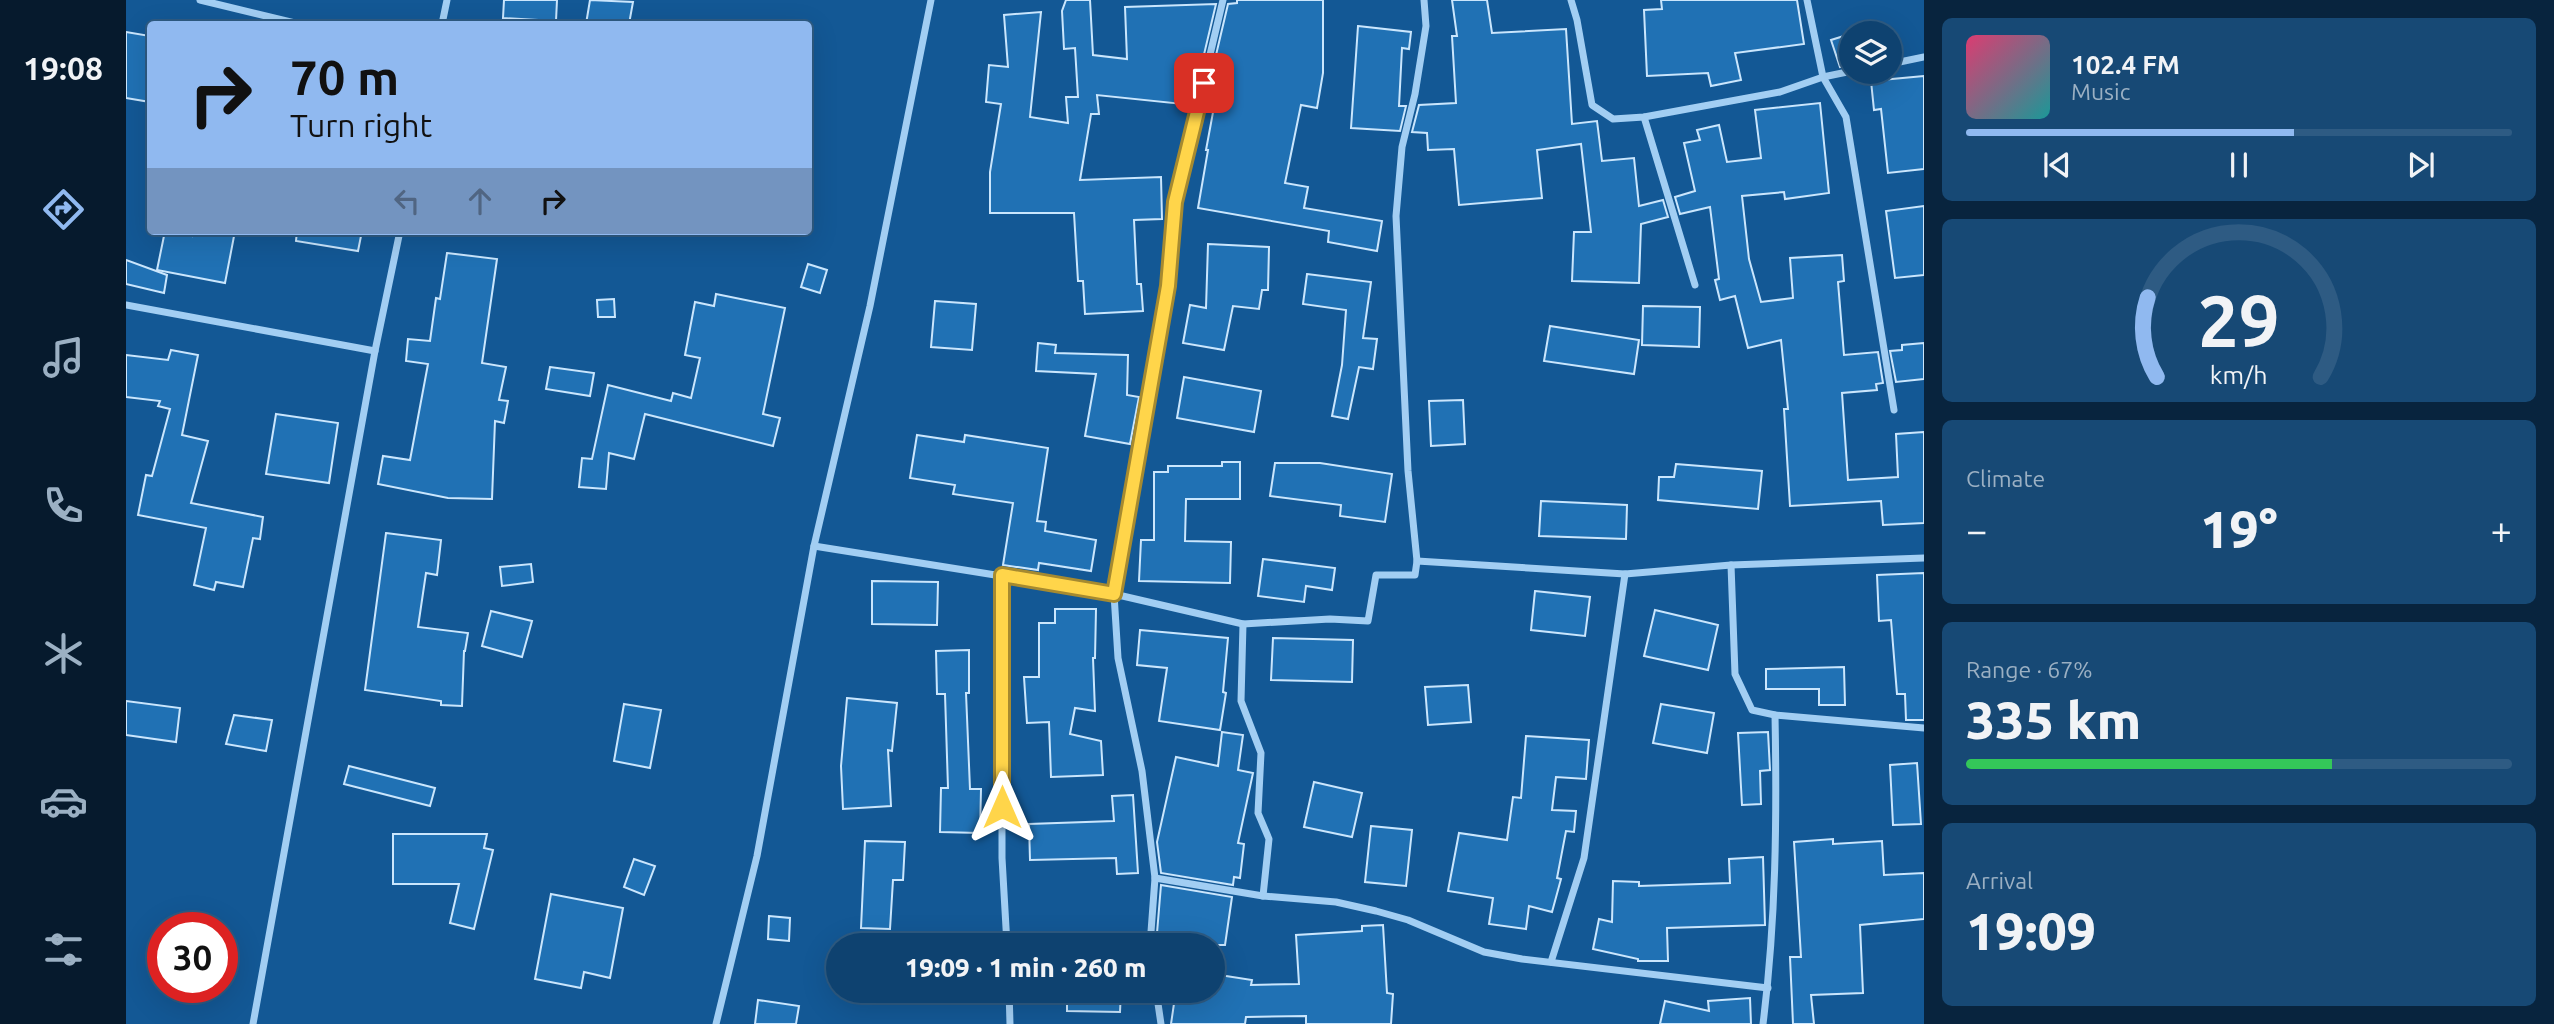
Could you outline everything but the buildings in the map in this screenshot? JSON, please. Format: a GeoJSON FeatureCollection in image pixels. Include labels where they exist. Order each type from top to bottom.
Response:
{"type":"FeatureCollection","features":[{"type":"Feature","properties":{"kind":"street"},"geometry":{"type":"LineString","coordinates":[[200,0],[287,21]]}},
{"type":"Feature","properties":{"kind":"street"},"geometry":{"type":"LineString","coordinates":[[443,21],[447,0]]}},
{"type":"Feature","properties":{"kind":"street"},"geometry":{"type":"LineString","coordinates":[[716,1024],[757,856],[814,546],[870,306],[931,0]]}},
{"type":"Feature","properties":{"kind":"street"},"geometry":{"type":"LineString","coordinates":[[1151,933],[1156,878],[1142,771],[1118,658],[1114,594],[1168,286],[1175,202],[1223,0]]}},
{"type":"Feature","properties":{"kind":"street"},"geometry":{"type":"LineString","coordinates":[[814,546],[1114,594],[1243,624],[1330,619],[1368,621],[1376,575],[1415,575],[1417,561],[1408,471],[1396,216],[1402,147],[1415,94],[1426,26],[1424,0]]}},
{"type":"Feature","properties":{"kind":"street"},"geometry":{"type":"LineString","coordinates":[[1571,0],[1577,19],[1592,105],[1613,119],[1644,117],[1780,92],[1839,74]]}},
{"type":"Feature","properties":{"kind":"street"},"geometry":{"type":"LineString","coordinates":[[1807,0],[1824,77],[1846,117],[1894,410]]}},
{"type":"Feature","properties":{"kind":"street"},"geometry":{"type":"LineString","coordinates":[[1902,62],[1924,57]]}},
{"type":"Feature","properties":{"kind":"street"},"geometry":{"type":"LineString","coordinates":[[1644,117],[1695,285]]}},
{"type":"Feature","properties":{"kind":"street"},"geometry":{"type":"LineString","coordinates":[[253,1024],[375,351],[399,235]]}},
{"type":"Feature","properties":{"kind":"street"},"geometry":{"type":"LineString","coordinates":[[126,305],[375,351]]}},
{"type":"Feature","properties":{"kind":"street"},"geometry":{"type":"LineString","coordinates":[[1417,561],[1625,575],[1731,565],[1924,558]]}},
{"type":"Feature","properties":{"kind":"street"},"geometry":{"type":"LineString","coordinates":[[1731,565],[1735,674],[1752,710],[1775,715],[1924,728]]}},
{"type":"Feature","properties":{"kind":"street"},"geometry":{"type":"LineString","coordinates":[[1002,575],[1002,858],[1006,933]]}},
{"type":"Feature","properties":{"kind":"street"},"geometry":{"type":"LineString","coordinates":[[1551,962],[1584,858],[1625,575]]}},
{"type":"Feature","properties":{"kind":"street"},"geometry":{"type":"LineString","coordinates":[[1243,624],[1241,701],[1261,753],[1258,813],[1269,839],[1264,896]]}},
{"type":"Feature","properties":{"kind":"street"},"geometry":{"type":"LineString","coordinates":[[1763,1024],[1768,988],[1777,815],[1775,715]]}},
{"type":"Feature","properties":{"kind":"street"},"geometry":{"type":"LineString","coordinates":[[1156,878],[1264,896],[1336,902],[1376,911],[1408,920],[1484,952],[1768,988]]}},
{"type":"Feature","properties":{"kind":"street"},"geometry":{"type":"LineString","coordinates":[[1009,1003],[1010,1024]]}},
{"type":"Feature","properties":{"kind":"street"},"geometry":{"type":"LineString","coordinates":[[1158,1003],[1161,1024]]}},
{"type":"Feature","properties":{"kind":"route"},"geometry":{"type":"LineString","coordinates":[[1002,807],[1002,575],[1114,594],[1168,286],[1175,202],[1204,83]]}}]}
